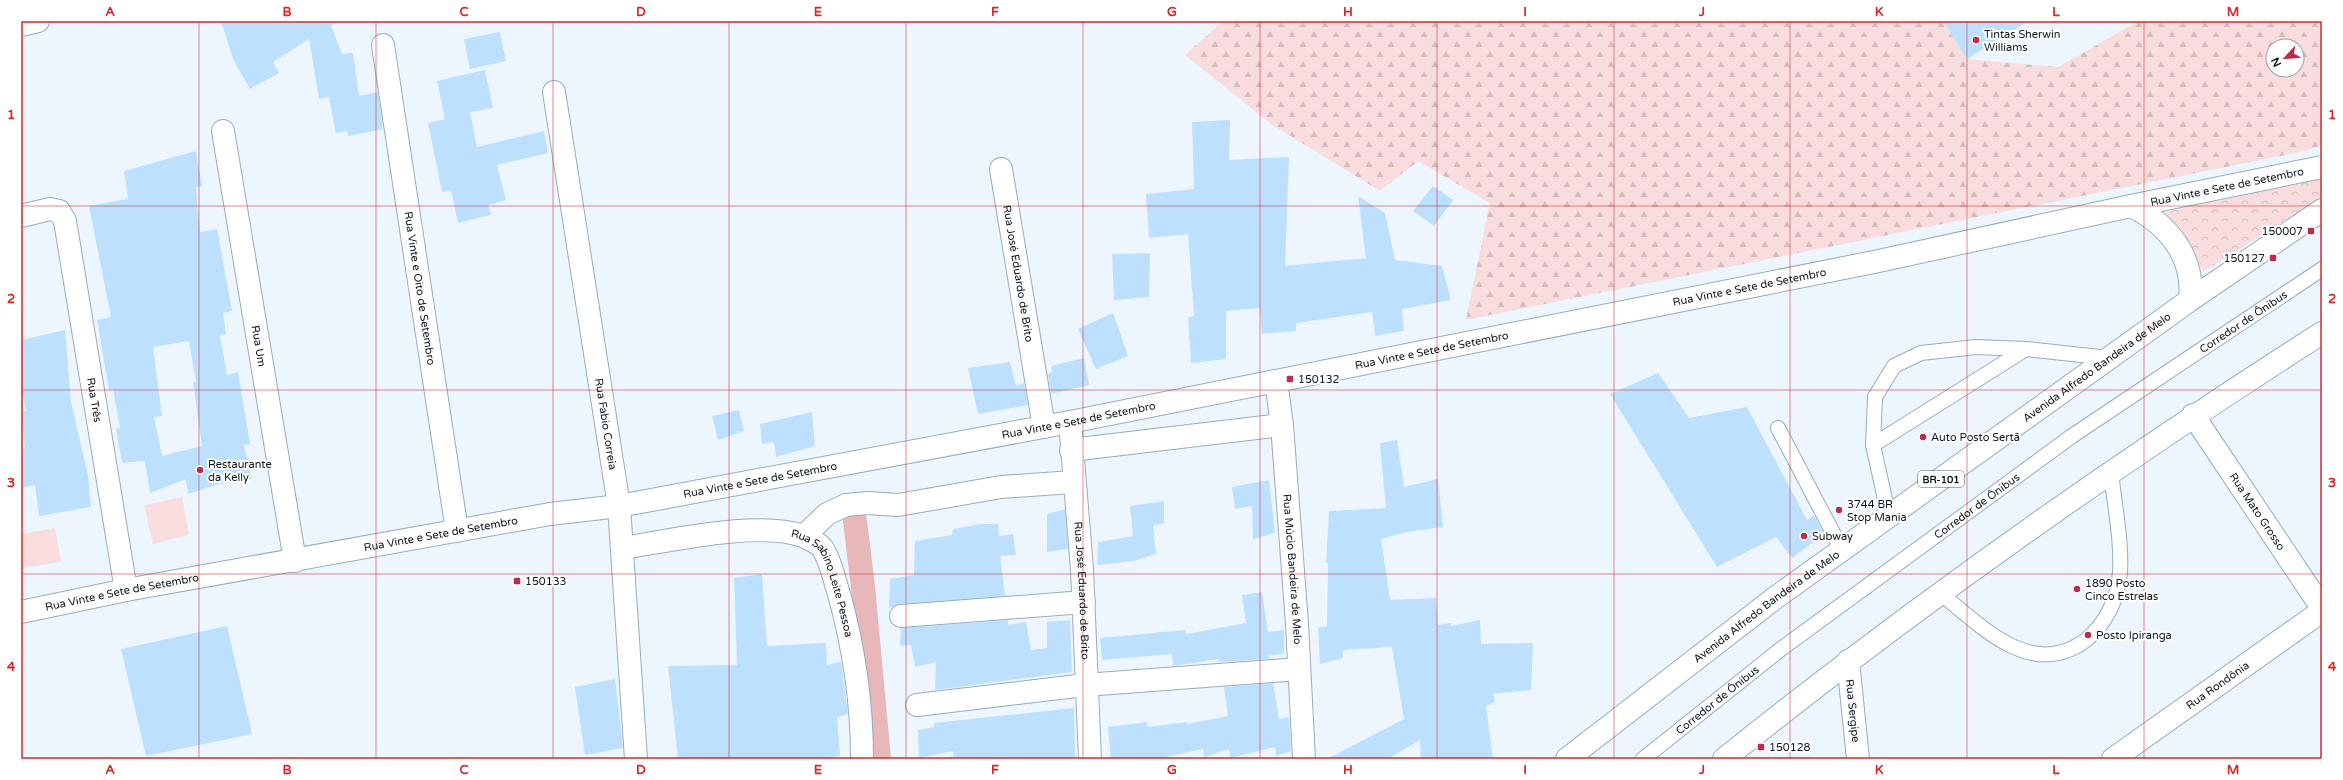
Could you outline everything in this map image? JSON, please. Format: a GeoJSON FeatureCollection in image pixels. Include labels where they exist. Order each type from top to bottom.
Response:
{"type":"FeatureCollection","features":[{"type":"Feature","properties":{"kind":"main road"},"geometry":{"type":"LineString","coordinates":[[21,25],[38,21]]}},
{"type":"Feature","properties":{"kind":"main road","name":"Rua Vinte e Oito de Setembro"},"geometry":{"type":"LineString","coordinates":[[383,44],[457,531]]}},
{"type":"Feature","properties":{"kind":"main road","name":"Rua Fabio Correia"},"geometry":{"type":"LineString","coordinates":[[554,92],[619,506],[636,759]]}},
{"type":"Feature","properties":{"kind":"main road","name":"Rua Um"},"geometry":{"type":"LineString","coordinates":[[223,131],[295,561]]}},
{"type":"Feature","properties":{"kind":"main road","name":"Rua Vinte e Sete de Setembro"},"geometry":{"type":"LineString","coordinates":[[21,612],[126,590],[295,561],[550,514],[619,506],[832,468],[1070,422],[1874,262],[2131,206],[2322,167]]}},
{"type":"Feature","properties":{"kind":"main road","name":"Rua José Eduardo de Brito"},"geometry":{"type":"LineString","coordinates":[[1001,168],[1044,427]]}},
{"type":"Feature","properties":{"kind":"main road","name":"Rua Vinte e Sete de Setembro"},"geometry":{"type":"LineString","coordinates":[[2131,206],[2151,217],[2181,250],[2191,273],[2190,300]]}},
{"type":"Feature","properties":{"kind":"main road","name":"Rua Três"},"geometry":{"type":"LineString","coordinates":[[21,216],[50,209],[59,211],[65,221],[126,590]]}},
{"type":"Feature","properties":{"kind":"main road","name":"Avenida Alfredo Bandeira de Melo"},"geometry":{"type":"LineString","coordinates":[[1567,759],[1775,598],[2190,300],[2322,210]]}},
{"type":"Feature","properties":{"kind":"main road"},"geometry":{"type":"LineString","coordinates":[[1724,759],[1848,662],[1940,593],[2111,471],[2193,415],[2322,333]]}},
{"type":"Feature","properties":{"kind":"main road","name":"Rua Múcio Bandeira de Melo"},"geometry":{"type":"LineString","coordinates":[[1276,381],[1282,425],[1304,759]]}},
{"type":"Feature","properties":{"kind":"main road","name":"Rua Mato Grosso"},"geometry":{"type":"LineString","coordinates":[[2193,415],[2322,609]]}},
{"type":"Feature","properties":{"kind":"main road","name":"Rua José Eduardo de Brito"},"geometry":{"type":"LineString","coordinates":[[1070,422],[1073,482],[1084,602],[1085,685],[1090,759]]}},
{"type":"Feature","properties":{"kind":"main road"},"geometry":{"type":"LineString","coordinates":[[1072,450],[1282,425]]}},
{"type":"Feature","properties":{"kind":"main road"},"geometry":{"type":"LineString","coordinates":[[804,536],[827,514],[846,506],[868,503],[898,505],[1001,487],[1073,482]]}},
{"type":"Feature","properties":{"kind":"main road","name":"Rua Sabino Leite Pessoa"},"geometry":{"type":"LineString","coordinates":[[622,548],[722,533],[780,530],[804,536],[822,547],[831,568],[848,627],[862,724],[862,759]]}},
{"type":"Feature","properties":{"kind":"main road"},"geometry":{"type":"LineString","coordinates":[[901,616],[1084,602]]}},
{"type":"Feature","properties":{"kind":"main road","name":"Rua Rondônia"},"geometry":{"type":"LineString","coordinates":[[2113,759],[2322,609]]}},
{"type":"Feature","properties":{"kind":"main road","name":"Rua Sergipe"},"geometry":{"type":"LineString","coordinates":[[1848,662],[1858,759]]}},
{"type":"Feature","properties":{"kind":"main road"},"geometry":{"type":"LineString","coordinates":[[917,705],[1085,685],[1299,669]]}},
{"type":"Feature","properties":{"kind":"lane","name":"Corredor de Ônibus"},"geometry":{"type":"LineString","coordinates":[[1643,759],[1781,649],[2072,436],[2322,270]]}},
{"type":"Feature","properties":{"kind":"lane"},"geometry":{"type":"LineString","coordinates":[[1889,517],[1873,445],[1875,397],[1894,366],[1921,353],[1976,347],[2026,349],[2109,358]]}},
{"type":"Feature","properties":{"kind":"lane"},"geometry":{"type":"LineString","coordinates":[[1873,445],[2026,349]]}},
{"type":"Feature","properties":{"kind":"lane"},"geometry":{"type":"LineString","coordinates":[[1778,428],[1842,550]]}},
{"type":"Feature","properties":{"kind":"lane"},"geometry":{"type":"LineString","coordinates":[[1940,593],[1997,638],[2027,652],[2048,654],[2068,650],[2086,642],[2101,625],[2114,604],[2120,572],[2111,471]]}},
{"type":"Feature","properties":{"kind":"green space"},"geometry":{"type":"Polygon","coordinates":[[[1223,21],[1943,21],[1967,59],[2058,67],[2139,21],[2322,21],[2322,145],[2305,151],[1466,320],[1490,203],[1418,161],[1380,191],[1271,124],[1185,55],[1223,21]]]}},
{"type":"Feature","properties":{"kind":"green space"},"geometry":{"type":"Polygon","coordinates":[[[2322,175],[2322,197],[2203,272],[2195,253],[2186,239],[2158,214],[2322,175]]]}},
{"type":"Feature","properties":{"kind":"green space"},"geometry":{"type":"Polygon","coordinates":[[[182,497],[189,535],[153,544],[144,505],[182,497]]]}},
{"type":"Feature","properties":{"kind":"green space"},"geometry":{"type":"Polygon","coordinates":[[[55,528],[61,562],[21,568],[21,534],[55,528]]]}},
{"type":"Feature","properties":{"kind":"building"},"geometry":{"type":"Polygon","coordinates":[[[221,21],[339,21],[331,26],[342,54],[353,53],[359,96],[378,92],[383,129],[348,136],[347,131],[336,133],[329,97],[319,99],[309,39],[273,62],[279,73],[250,89],[233,59],[221,21]]]}},
{"type":"Feature","properties":{"kind":"building","name":"Tintas Sherwin Williams"},"geometry":{"type":"Polygon","coordinates":[[[1943,21],[2028,21],[1967,59],[1943,21]]]}},
{"type":"Feature","properties":{"kind":"building"},"geometry":{"type":"Polygon","coordinates":[[[500,32],[506,61],[470,69],[464,39],[500,32]]]}},
{"type":"Feature","properties":{"kind":"building"},"geometry":{"type":"Polygon","coordinates":[[[485,70],[493,108],[470,112],[477,147],[544,131],[548,153],[497,165],[506,200],[488,205],[491,215],[458,223],[451,190],[442,192],[428,123],[445,119],[437,81],[485,70]]]}},
{"type":"Feature","properties":{"kind":"building"},"geometry":{"type":"Polygon","coordinates":[[[1230,120],[1229,160],[1289,157],[1285,266],[1366,258],[1358,196],[1385,213],[1395,260],[1442,266],[1451,300],[1402,309],[1404,331],[1375,336],[1372,312],[1296,323],[1296,331],[1262,334],[1260,308],[1226,311],[1226,359],[1191,363],[1188,317],[1194,316],[1188,234],[1149,238],[1146,194],[1194,189],[1192,122],[1230,120]]]}},
{"type":"Feature","properties":{"kind":"building"},"geometry":{"type":"Polygon","coordinates":[[[196,151],[202,186],[196,187],[200,232],[217,229],[232,311],[223,313],[226,334],[220,335],[227,375],[238,372],[250,444],[244,445],[252,479],[219,484],[188,494],[186,479],[150,493],[145,461],[122,463],[116,429],[120,428],[113,389],[109,390],[97,320],[111,317],[89,206],[128,199],[124,171],[196,151]],[[189,341],[153,347],[162,416],[154,417],[162,456],[202,446],[193,382],[196,382],[189,341]]]}},
{"type":"Feature","properties":{"kind":"building"},"geometry":{"type":"Polygon","coordinates":[[[1433,186],[1453,200],[1434,226],[1413,211],[1433,186]]]}},
{"type":"Feature","properties":{"kind":"building"},"geometry":{"type":"Polygon","coordinates":[[[1150,253],[1149,297],[1114,300],[1112,254],[1150,253]]]}},
{"type":"Feature","properties":{"kind":"building"},"geometry":{"type":"Polygon","coordinates":[[[1113,313],[1128,356],[1096,369],[1078,329],[1113,313]]]}},
{"type":"Feature","properties":{"kind":"building"},"geometry":{"type":"Polygon","coordinates":[[[65,330],[71,402],[88,475],[91,507],[39,516],[35,485],[21,488],[21,449],[25,448],[21,412],[26,411],[21,386],[21,340],[65,330]]]}},
{"type":"Feature","properties":{"kind":"building"},"geometry":{"type":"Polygon","coordinates":[[[1084,358],[1089,385],[1051,394],[1048,374],[1052,372],[1051,366],[1084,358]]]}},
{"type":"Feature","properties":{"kind":"building"},"geometry":{"type":"Polygon","coordinates":[[[1010,362],[1016,386],[1024,383],[1028,405],[978,414],[968,368],[1010,362]]]}},
{"type":"Feature","properties":{"kind":"building"},"geometry":{"type":"Polygon","coordinates":[[[1658,373],[1689,418],[1747,407],[1807,520],[1814,515],[1824,534],[1792,558],[1776,537],[1717,567],[1610,394],[1658,373]]]}},
{"type":"Feature","properties":{"kind":"building"},"geometry":{"type":"Polygon","coordinates":[[[739,410],[744,431],[718,440],[712,416],[739,410]]]}},
{"type":"Feature","properties":{"kind":"building"},"geometry":{"type":"Polygon","coordinates":[[[812,412],[815,446],[776,457],[774,442],[762,444],[760,424],[812,412]]]}},
{"type":"Feature","properties":{"kind":"building"},"geometry":{"type":"Polygon","coordinates":[[[1397,440],[1404,487],[1438,479],[1443,527],[1407,532],[1381,539],[1390,600],[1436,598],[1438,625],[1451,623],[1451,626],[1480,620],[1481,644],[1533,643],[1531,690],[1493,694],[1495,702],[1486,706],[1493,759],[1421,759],[1420,740],[1388,759],[1327,759],[1404,719],[1392,647],[1343,650],[1343,658],[1320,664],[1318,628],[1327,626],[1328,563],[1326,563],[1329,511],[1386,508],[1380,443],[1397,440]]]}},
{"type":"Feature","properties":{"kind":"building"},"geometry":{"type":"Polygon","coordinates":[[[1269,480],[1275,533],[1253,539],[1252,506],[1235,509],[1232,487],[1269,480]]]}},
{"type":"Feature","properties":{"kind":"building"},"geometry":{"type":"Polygon","coordinates":[[[1164,501],[1164,523],[1153,526],[1156,554],[1134,561],[1097,565],[1098,542],[1133,536],[1130,506],[1164,501]]]}},
{"type":"Feature","properties":{"kind":"building"},"geometry":{"type":"Polygon","coordinates":[[[1065,509],[1068,549],[1047,552],[1047,514],[1065,509]]]}},
{"type":"Feature","properties":{"kind":"building"},"geometry":{"type":"Polygon","coordinates":[[[981,524],[998,524],[999,536],[1013,534],[1016,555],[1000,556],[1005,596],[900,604],[889,608],[890,579],[914,575],[915,541],[952,535],[953,529],[981,524]]]}},
{"type":"Feature","properties":{"kind":"building"},"geometry":{"type":"Polygon","coordinates":[[[762,574],[767,646],[826,643],[827,665],[841,662],[848,714],[837,717],[840,756],[815,759],[678,759],[668,666],[737,665],[734,578],[762,574]]]}},
{"type":"Feature","properties":{"kind":"building"},"geometry":{"type":"Polygon","coordinates":[[[1262,592],[1268,632],[1284,630],[1284,654],[1269,655],[1269,659],[1219,662],[1218,659],[1173,666],[1172,654],[1102,660],[1100,638],[1185,630],[1186,634],[1246,623],[1242,595],[1262,592]]]}},
{"type":"Feature","properties":{"kind":"building"},"geometry":{"type":"Polygon","coordinates":[[[1008,620],[1008,625],[1026,622],[1031,650],[1047,648],[1047,622],[1070,620],[1072,672],[935,690],[936,662],[915,667],[911,645],[900,646],[901,628],[1008,620]]]}},
{"type":"Feature","properties":{"kind":"building"},"geometry":{"type":"Polygon","coordinates":[[[227,626],[252,734],[146,756],[121,649],[227,626]]]}},
{"type":"Feature","properties":{"kind":"building"},"geometry":{"type":"Polygon","coordinates":[[[615,679],[623,748],[585,755],[575,687],[615,679]]]}},
{"type":"Feature","properties":{"kind":"building"},"geometry":{"type":"Polygon","coordinates":[[[1273,683],[1279,719],[1289,717],[1291,751],[1276,756],[1275,747],[1230,758],[1229,749],[1204,757],[1203,749],[1157,759],[1111,759],[1108,727],[1147,722],[1147,727],[1187,722],[1187,724],[1228,716],[1224,687],[1273,683]]]}},
{"type":"Feature","properties":{"kind":"building"},"geometry":{"type":"Polygon","coordinates":[[[1074,708],[1075,759],[954,759],[953,751],[919,758],[918,730],[934,727],[934,723],[1074,708]]]}},
{"type":"Feature","properties":{"kind":"waterway"},"geometry":{"type":"LineString","coordinates":[[855,521],[863,587],[879,759]]}},
{"type":"Feature","properties":{"kind":"place","name":"Tintas Sherwin Williams"},"geometry":{"type":"Point","coordinates":[1976,40]}},
{"type":"Feature","properties":{"kind":"place","name":"150007"},"geometry":{"type":"Point","coordinates":[2311,231]}},
{"type":"Feature","properties":{"kind":"place","name":"150127"},"geometry":{"type":"Point","coordinates":[2273,258]}},
{"type":"Feature","properties":{"kind":"place","name":"150132"},"geometry":{"type":"Point","coordinates":[1290,379]}},
{"type":"Feature","properties":{"kind":"place","name":"Auto Posto Sertã"},"geometry":{"type":"Point","coordinates":[1923,437]}},
{"type":"Feature","properties":{"kind":"place","name":"Restaurante da Kelly"},"geometry":{"type":"Point","coordinates":[200,470]}},
{"type":"Feature","properties":{"kind":"place","name":"3744 BR Stop Mania"},"geometry":{"type":"Point","coordinates":[1839,510]}},
{"type":"Feature","properties":{"kind":"place","name":"Subway"},"geometry":{"type":"Point","coordinates":[1804,536]}},
{"type":"Feature","properties":{"kind":"place","name":"150133"},"geometry":{"type":"Point","coordinates":[517,581]}},
{"type":"Feature","properties":{"kind":"place","name":"1890 Posto Cinco Estrelas"},"geometry":{"type":"Point","coordinates":[2077,589]}},
{"type":"Feature","properties":{"kind":"place","name":"Posto Ipiranga"},"geometry":{"type":"Point","coordinates":[2088,635]}},
{"type":"Feature","properties":{"kind":"place","name":"150128"},"geometry":{"type":"Point","coordinates":[1761,747]}}]}
